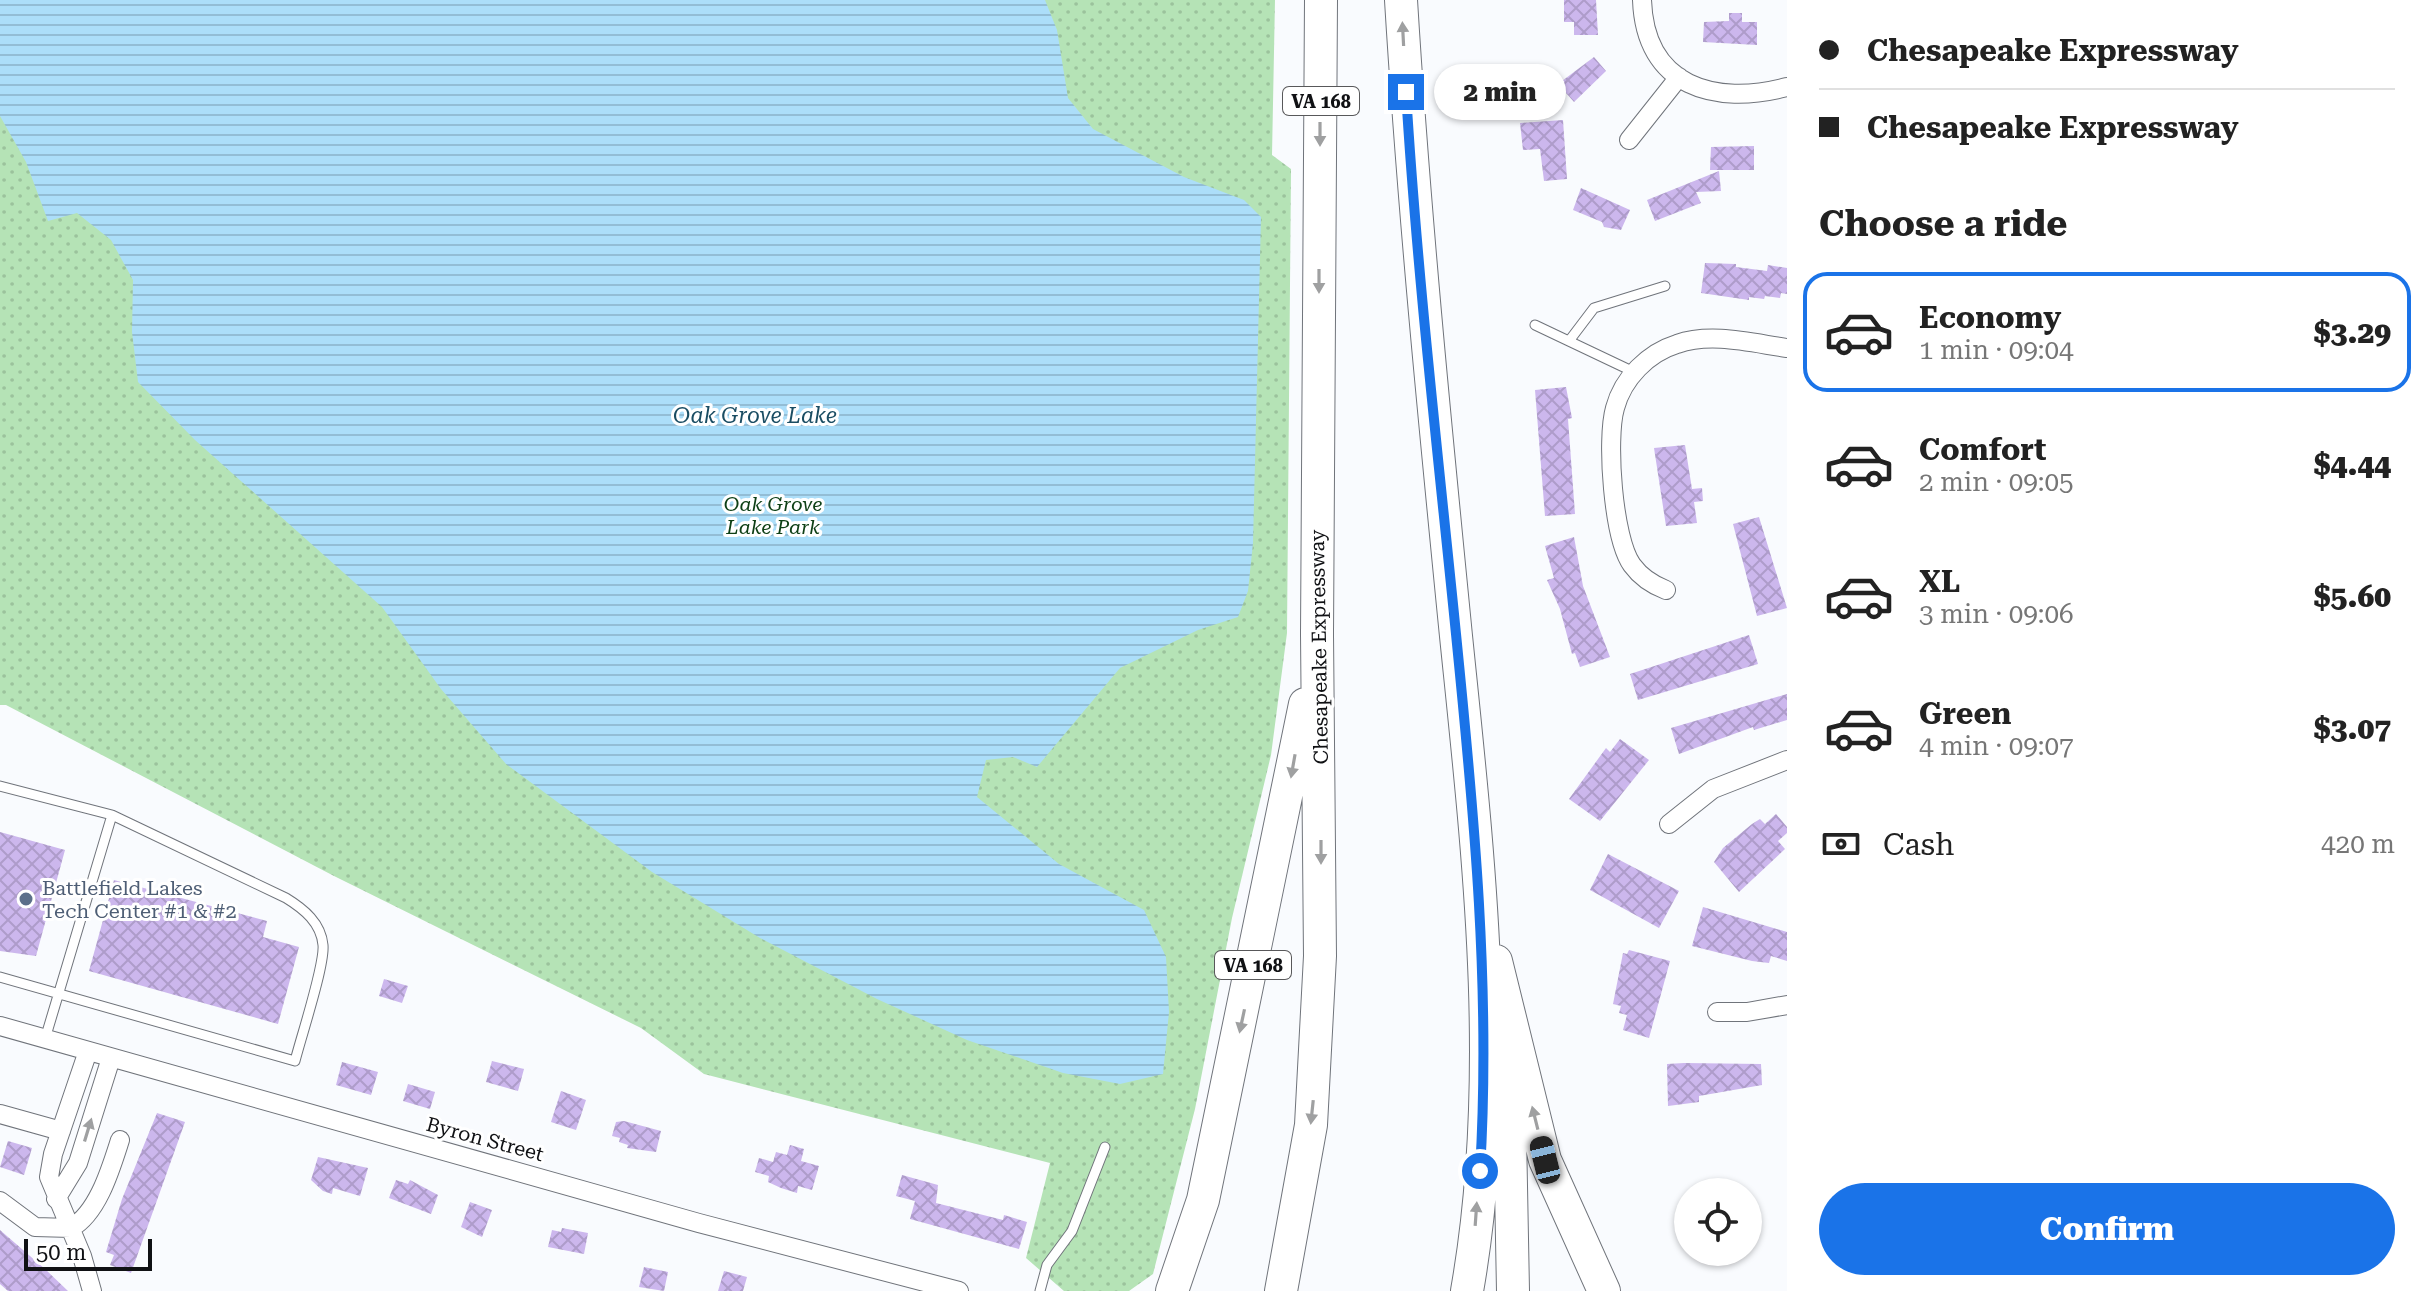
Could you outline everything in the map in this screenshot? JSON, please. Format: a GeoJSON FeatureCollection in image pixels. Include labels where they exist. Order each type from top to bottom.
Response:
{"type":"FeatureCollection","features":[{"type":"Feature","properties":{"kind":"highway","name":"Chesapeake Expressway"},"geometry":{"type":"LineString","coordinates":[[1281,1291],[1300,1195],[1316,1066],[1321,811],[1317,634],[1321,0]]}},
{"type":"Feature","properties":{"kind":"highway"},"geometry":{"type":"LineString","coordinates":[[1401,0],[1414,214],[1483,944],[1485,1088],[1473,1258],[1467,1291]]}},
{"type":"Feature","properties":{"kind":"highway","name":"VA 168"},"geometry":{"type":"LineString","coordinates":[[1172,1291],[1203,1200],[1317,634]]}},
{"type":"Feature","properties":{"kind":"highway"},"geometry":{"type":"LineString","coordinates":[[1477,856],[1497,968],[1545,1160],[1605,1283]]}},
{"type":"Feature","properties":{"kind":"highway"},"geometry":{"type":"LineString","coordinates":[[1483,944],[1510,1134],[1513,1291]]}},
{"type":"Feature","properties":{"kind":"street"},"geometry":{"type":"LineString","coordinates":[[1642,0],[1646,29],[1655,50],[1679,77],[1691,85],[1723,96],[1741,97],[1787,87]]}},
{"type":"Feature","properties":{"kind":"street"},"geometry":{"type":"LineString","coordinates":[[1629,140],[1679,77]]}},
{"type":"Feature","properties":{"kind":"street"},"geometry":{"type":"LineString","coordinates":[[1666,590],[1644,578],[1632,566],[1620,536],[1611,437],[1615,407],[1632,375],[1663,349],[1695,339],[1787,348]]}},
{"type":"Feature","properties":{"kind":"street"},"geometry":{"type":"LineString","coordinates":[[1669,824],[1713,789],[1787,760]]}},
{"type":"Feature","properties":{"kind":"street"},"geometry":{"type":"LineString","coordinates":[[1717,1012],[1787,1005]]}},
{"type":"Feature","properties":{"kind":"street","name":"Byron Street"},"geometry":{"type":"LineString","coordinates":[[0,1026],[699,1223],[959,1291]]}},
{"type":"Feature","properties":{"kind":"street"},"geometry":{"type":"LineString","coordinates":[[88,1051],[49,1177],[71,1228],[92,1291]]}},
{"type":"Feature","properties":{"kind":"street"},"geometry":{"type":"LineString","coordinates":[[56,1199],[78,1163],[111,1058]]}},
{"type":"Feature","properties":{"kind":"street"},"geometry":{"type":"LineString","coordinates":[[0,1114],[61,1131]]}},
{"type":"Feature","properties":{"kind":"street"},"geometry":{"type":"LineString","coordinates":[[0,1201],[35,1227],[71,1228],[88,1212],[111,1168],[120,1140]]}},
{"type":"Feature","properties":{"kind":"lane"},"geometry":{"type":"LineString","coordinates":[[1569,341],[1594,308],[1665,286]]}},
{"type":"Feature","properties":{"kind":"lane"},"geometry":{"type":"LineString","coordinates":[[1535,325],[1632,375]]}},
{"type":"Feature","properties":{"kind":"lane"},"geometry":{"type":"LineString","coordinates":[[0,786],[112,815],[286,898],[301,907],[317,925],[323,947],[295,1061],[0,977]]}},
{"type":"Feature","properties":{"kind":"lane"},"geometry":{"type":"LineString","coordinates":[[45,1039],[112,815]]}},
{"type":"Feature","properties":{"kind":"lane"},"geometry":{"type":"LineString","coordinates":[[1040,1291],[1047,1265],[1072,1231],[1105,1147]]}},
{"type":"Feature","properties":{"kind":"green space","name":"Oak Grove Lake"},"geometry":{"type":"Polygon","coordinates":[[[0,0],[1275,0],[1272,155],[1291,169],[1287,633],[1271,755],[1232,918],[1195,1109],[1153,1274],[1129,1291],[1064,1291],[1026,1258],[1050,1163],[704,1074],[641,1028],[334,876],[6,705],[0,705],[0,0]]]}},
{"type":"Feature","properties":{"kind":"water","name":"Oak Grove Lake"},"geometry":{"type":"Polygon","coordinates":[[[0,0],[1045,0],[1057,30],[1068,98],[1093,129],[1184,177],[1244,200],[1261,217],[1253,543],[1248,591],[1238,617],[1198,630],[1120,668],[1037,767],[1013,757],[986,760],[977,797],[1059,864],[1144,910],[1166,957],[1169,1012],[1163,1074],[1120,1084],[1063,1073],[967,1040],[877,999],[760,938],[652,872],[506,764],[441,689],[382,607],[195,440],[138,382],[132,332],[133,280],[111,240],[77,213],[48,221],[26,162],[0,116],[0,0]]]}},
{"type":"Feature","properties":{"kind":"building"},"geometry":{"type":"Polygon","coordinates":[[[1564,0],[1596,0],[1598,35],[1574,35],[1574,22],[1564,22],[1564,0]]]}},
{"type":"Feature","properties":{"kind":"building"},"geometry":{"type":"Polygon","coordinates":[[[1729,13],[1742,13],[1742,22],[1757,22],[1757,45],[1703,42],[1704,22],[1729,21],[1729,13]]]}},
{"type":"Feature","properties":{"kind":"building"},"geometry":{"type":"Polygon","coordinates":[[[1594,57],[1606,71],[1574,102],[1558,84],[1594,57]]]}},
{"type":"Feature","properties":{"kind":"building"},"geometry":{"type":"Polygon","coordinates":[[[1563,120],[1567,179],[1544,181],[1540,149],[1523,150],[1520,123],[1563,120]]]}},
{"type":"Feature","properties":{"kind":"building"},"geometry":{"type":"Polygon","coordinates":[[[1754,146],[1754,170],[1710,170],[1711,147],[1754,146]]]}},
{"type":"Feature","properties":{"kind":"building"},"geometry":{"type":"Polygon","coordinates":[[[1719,171],[1721,191],[1696,192],[1701,203],[1655,221],[1647,200],[1719,171]]]}},
{"type":"Feature","properties":{"kind":"building"},"geometry":{"type":"Polygon","coordinates":[[[1581,188],[1630,210],[1621,230],[1604,227],[1602,222],[1573,210],[1581,188]]]}},
{"type":"Feature","properties":{"kind":"building"},"geometry":{"type":"Polygon","coordinates":[[[1705,263],[1736,264],[1736,267],[1767,271],[1768,265],[1787,268],[1787,294],[1781,293],[1780,298],[1749,297],[1749,300],[1701,293],[1705,263]]]}},
{"type":"Feature","properties":{"kind":"building"},"geometry":{"type":"Polygon","coordinates":[[[1566,387],[1572,418],[1568,419],[1575,514],[1545,516],[1535,390],[1566,387]]]}},
{"type":"Feature","properties":{"kind":"building"},"geometry":{"type":"Polygon","coordinates":[[[1685,445],[1692,489],[1702,488],[1703,501],[1694,502],[1697,523],[1666,526],[1654,448],[1685,445]]]}},
{"type":"Feature","properties":{"kind":"building"},"geometry":{"type":"Polygon","coordinates":[[[1759,517],[1787,608],[1757,616],[1733,524],[1759,517]]]}},
{"type":"Feature","properties":{"kind":"building"},"geometry":{"type":"Polygon","coordinates":[[[1574,537],[1583,586],[1610,657],[1580,667],[1575,653],[1572,654],[1560,609],[1547,580],[1554,578],[1545,546],[1574,537]]]}},
{"type":"Feature","properties":{"kind":"building"},"geometry":{"type":"Polygon","coordinates":[[[1749,635],[1758,664],[1638,700],[1630,674],[1749,635]]]}},
{"type":"Feature","properties":{"kind":"building"},"geometry":{"type":"Polygon","coordinates":[[[1787,694],[1787,720],[1754,730],[1753,727],[1679,754],[1671,728],[1787,694]]]}},
{"type":"Feature","properties":{"kind":"building"},"geometry":{"type":"Polygon","coordinates":[[[1620,739],[1649,760],[1600,821],[1569,799],[1606,748],[1610,752],[1620,739]]]}},
{"type":"Feature","properties":{"kind":"building"},"geometry":{"type":"Polygon","coordinates":[[[1776,814],[1787,827],[1787,833],[1778,841],[1785,849],[1739,892],[1714,862],[1723,848],[1752,824],[1760,819],[1765,824],[1776,814]]]}},
{"type":"Feature","properties":{"kind":"building","name":"Battlefield Lakes Tech Center #1 & #2"},"geometry":{"type":"Polygon","coordinates":[[[0,832],[65,850],[36,956],[0,951],[0,832]]]}},
{"type":"Feature","properties":{"kind":"building"},"geometry":{"type":"Polygon","coordinates":[[[1608,854],[1679,891],[1659,928],[1590,890],[1608,854]]]}},
{"type":"Feature","properties":{"kind":"building"},"geometry":{"type":"Polygon","coordinates":[[[114,880],[267,921],[263,937],[299,947],[278,1024],[89,971],[114,880]]]}},
{"type":"Feature","properties":{"kind":"building"},"geometry":{"type":"Polygon","coordinates":[[[1703,907],[1787,932],[1787,961],[1771,956],[1769,963],[1752,961],[1692,946],[1703,907]]]}},
{"type":"Feature","properties":{"kind":"building"},"geometry":{"type":"Polygon","coordinates":[[[1629,950],[1670,961],[1649,1038],[1623,1030],[1627,1015],[1619,1013],[1621,1006],[1613,1004],[1623,953],[1627,954],[1629,950]]]}},
{"type":"Feature","properties":{"kind":"building"},"geometry":{"type":"Polygon","coordinates":[[[384,979],[408,986],[402,1003],[379,996],[384,979]]]}},
{"type":"Feature","properties":{"kind":"building"},"geometry":{"type":"Polygon","coordinates":[[[492,1061],[524,1069],[518,1091],[486,1082],[492,1061]]]}},
{"type":"Feature","properties":{"kind":"building"},"geometry":{"type":"Polygon","coordinates":[[[342,1062],[378,1072],[371,1095],[336,1085],[342,1062]]]}},
{"type":"Feature","properties":{"kind":"building"},"geometry":{"type":"Polygon","coordinates":[[[1667,1064],[1761,1064],[1762,1085],[1699,1096],[1699,1102],[1668,1106],[1667,1064]]]}},
{"type":"Feature","properties":{"kind":"building"},"geometry":{"type":"Polygon","coordinates":[[[408,1084],[435,1092],[430,1109],[403,1101],[408,1084]]]}},
{"type":"Feature","properties":{"kind":"building"},"geometry":{"type":"Polygon","coordinates":[[[561,1091],[586,1100],[576,1130],[551,1122],[561,1091]]]}},
{"type":"Feature","properties":{"kind":"building"},"geometry":{"type":"Polygon","coordinates":[[[157,1113],[185,1122],[131,1273],[110,1265],[114,1255],[106,1252],[122,1199],[157,1113]]]}},
{"type":"Feature","properties":{"kind":"building"},"geometry":{"type":"Polygon","coordinates":[[[624,1121],[661,1131],[656,1152],[627,1148],[628,1145],[619,1142],[620,1138],[612,1136],[616,1122],[624,1121]]]}},
{"type":"Feature","properties":{"kind":"building"},"geometry":{"type":"Polygon","coordinates":[[[8,1141],[32,1148],[24,1175],[0,1167],[8,1141]]]}},
{"type":"Feature","properties":{"kind":"building"},"geometry":{"type":"Polygon","coordinates":[[[790,1145],[804,1149],[801,1161],[819,1166],[812,1190],[798,1186],[797,1193],[781,1188],[768,1182],[769,1176],[755,1172],[759,1158],[773,1162],[776,1152],[787,1155],[790,1145]]]}},
{"type":"Feature","properties":{"kind":"building"},"geometry":{"type":"Polygon","coordinates":[[[318,1157],[368,1168],[360,1196],[333,1188],[332,1194],[323,1191],[311,1180],[318,1157]]]}},
{"type":"Feature","properties":{"kind":"building"},"geometry":{"type":"Polygon","coordinates":[[[902,1175],[938,1185],[936,1203],[1003,1220],[1004,1215],[1027,1222],[1019,1249],[910,1219],[915,1201],[896,1196],[902,1175]]]}},
{"type":"Feature","properties":{"kind":"building"},"geometry":{"type":"Polygon","coordinates":[[[396,1180],[408,1184],[410,1180],[438,1195],[431,1214],[389,1198],[396,1180]]]}},
{"type":"Feature","properties":{"kind":"building"},"geometry":{"type":"Polygon","coordinates":[[[470,1202],[492,1210],[482,1237],[461,1227],[470,1202]]]}},
{"type":"Feature","properties":{"kind":"building"},"geometry":{"type":"Polygon","coordinates":[[[562,1228],[588,1233],[584,1254],[548,1247],[552,1230],[561,1232],[562,1228]]]}},
{"type":"Feature","properties":{"kind":"building"},"geometry":{"type":"Polygon","coordinates":[[[0,1230],[68,1291],[8,1291],[0,1284],[0,1230]]]}},
{"type":"Feature","properties":{"kind":"building"},"geometry":{"type":"Polygon","coordinates":[[[644,1267],[668,1272],[664,1291],[639,1287],[644,1267]]]}},
{"type":"Feature","properties":{"kind":"building"},"geometry":{"type":"Polygon","coordinates":[[[724,1271],[747,1277],[743,1291],[718,1291],[724,1271]]]}},
{"type":"Feature","properties":{"kind":"place","name":"Battlefield Lakes Tech Center #1 & #2"},"geometry":{"type":"Point","coordinates":[26,899]}},
{"type":"Feature","properties":{"kind":"route"},"geometry":{"type":"LineString","coordinates":[[1406,92],[1414,214],[1477,856],[1483,944],[1485,1088],[1480,1171]]}},
{"type":"Feature","properties":{"kind":"park label","name":"Oak Grove Lake Park"},"geometry":{"type":"Point","coordinates":[773,516]}}]}
